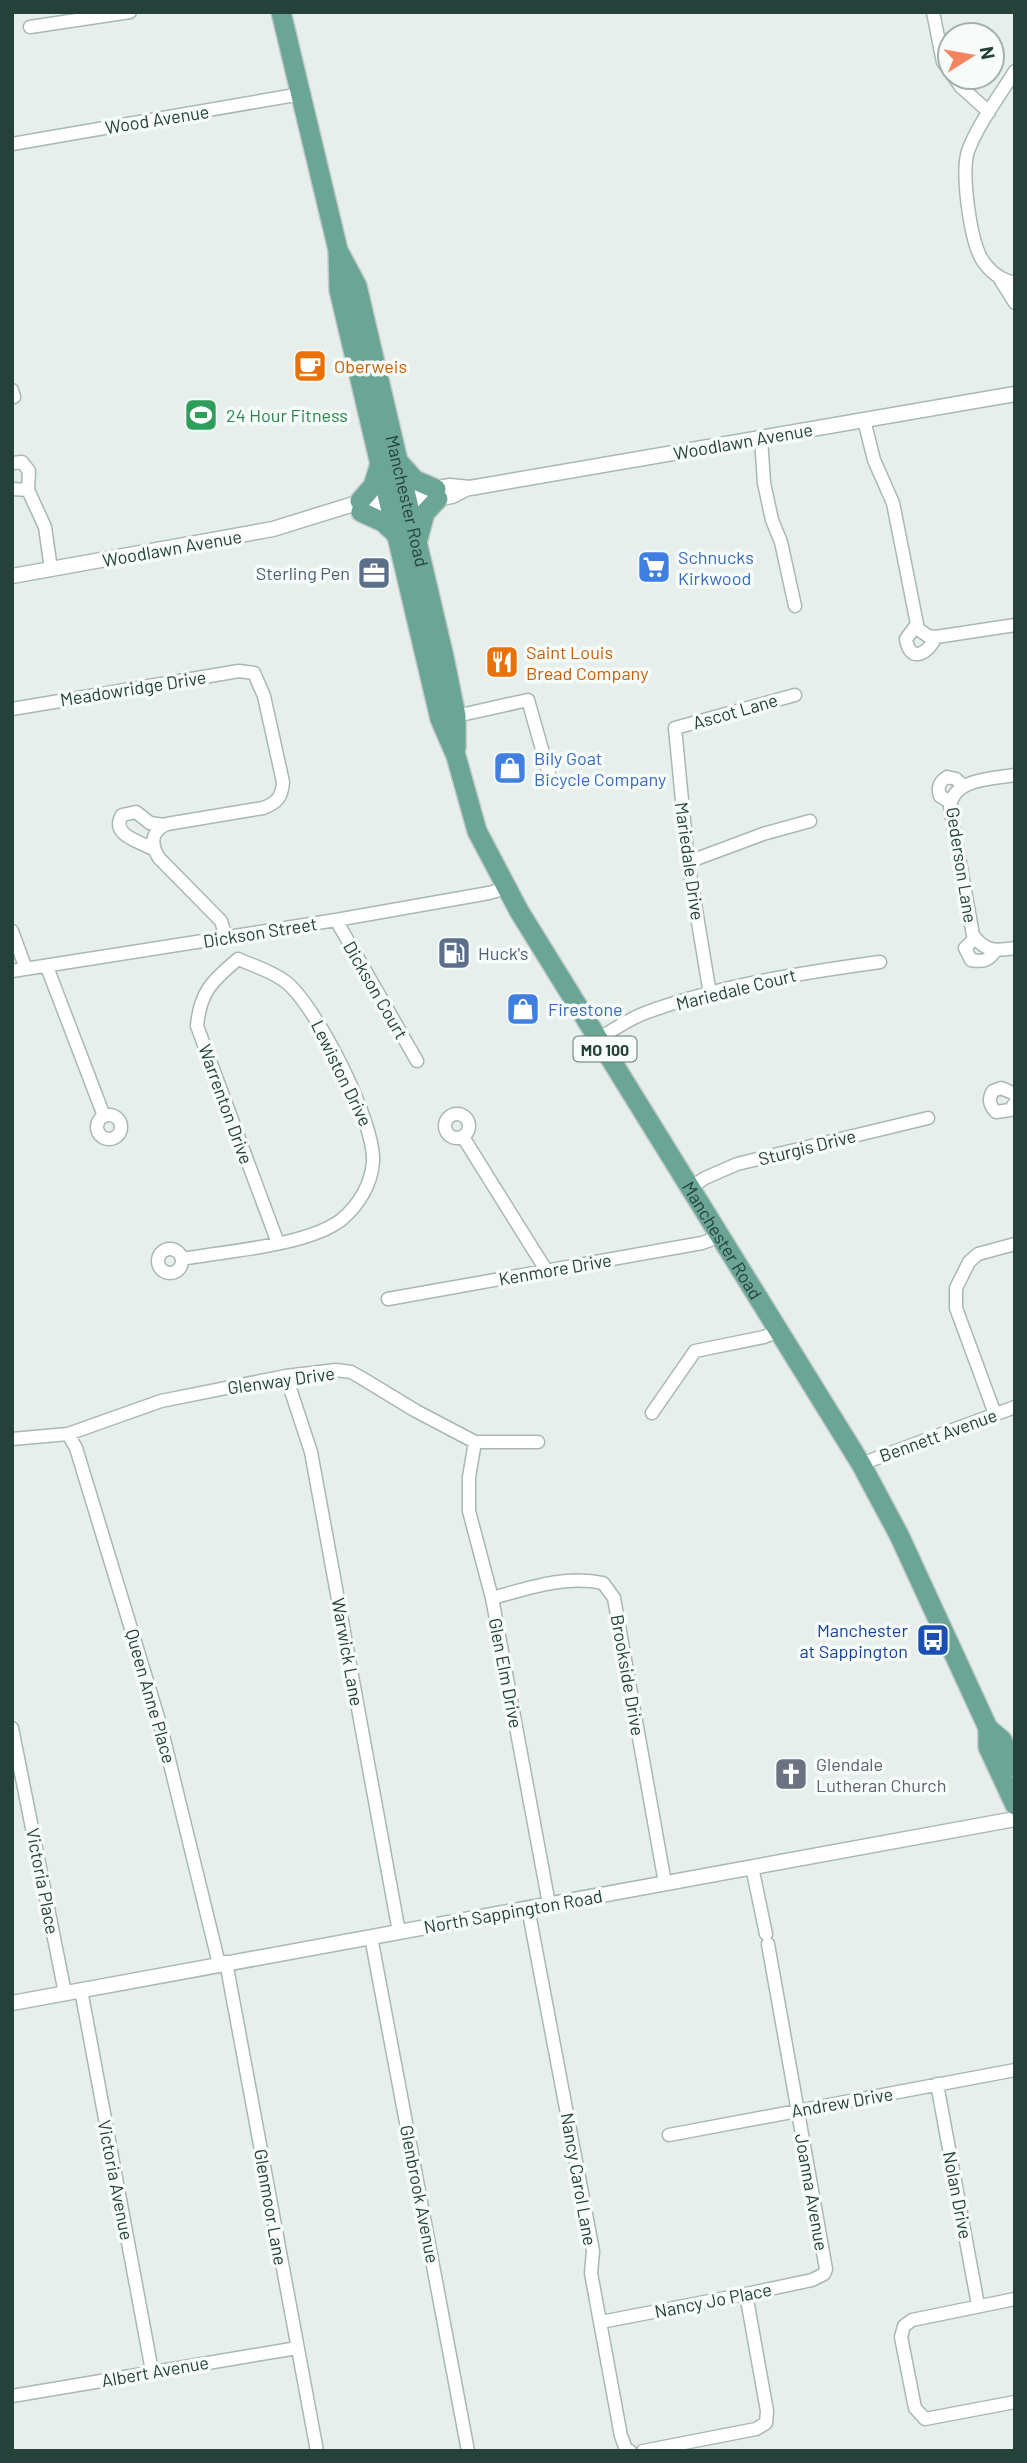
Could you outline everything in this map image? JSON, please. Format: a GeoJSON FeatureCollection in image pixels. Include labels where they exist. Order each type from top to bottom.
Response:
{"type":"FeatureCollection","features":[{"type":"Feature","properties":{"kind":"main road","name":"Manchester Road"},"geometry":{"type":"LineString","coordinates":[[281,12],[338,250],[339,290],[398,500],[417,544],[456,716],[456,756]]}},
{"type":"Feature","properties":{"kind":"main road"},"geometry":{"type":"LineString","coordinates":[[398,536],[360,506],[389,462],[437,494],[425,513],[417,544]]}},
{"type":"Feature","properties":{"kind":"main road","name":"Manchester Road"},"geometry":{"type":"LineString","coordinates":[[398,500],[398,536],[440,719],[456,756],[477,831],[506,888],[862,1464],[899,1535],[988,1728],[1002,1740],[1015,1767]]}},
{"type":"Feature","properties":{"kind":"main road","name":"Manchester Road"},"geometry":{"type":"LineString","coordinates":[[988,1728],[988,1747],[1015,1805]]}},
{"type":"Feature","properties":{"kind":"street"},"geometry":{"type":"LineString","coordinates":[[30,27],[130,12]]}},
{"type":"Feature","properties":{"kind":"street"},"geometry":{"type":"LineString","coordinates":[[1015,71],[968,151],[965,171],[966,190],[981,257],[1015,303]]}},
{"type":"Feature","properties":{"kind":"street"},"geometry":{"type":"LineString","coordinates":[[965,91],[989,112]]}},
{"type":"Feature","properties":{"kind":"street","name":"Wood Avenue"},"geometry":{"type":"LineString","coordinates":[[12,144],[301,94]]}},
{"type":"Feature","properties":{"kind":"street"},"geometry":{"type":"LineString","coordinates":[[999,278],[1015,283]]}},
{"type":"Feature","properties":{"kind":"street","name":"Woodlawn Avenue"},"geometry":{"type":"LineString","coordinates":[[12,576],[260,532],[360,506],[437,494],[450,486],[470,488],[1015,394]]}},
{"type":"Feature","properties":{"kind":"street"},"geometry":{"type":"LineString","coordinates":[[864,420],[873,460],[893,503],[918,629],[928,636],[936,637],[1015,625]]}},
{"type":"Feature","properties":{"kind":"street"},"geometry":{"type":"LineString","coordinates":[[761,438],[764,484],[781,542],[795,606]]}},
{"type":"Feature","properties":{"kind":"street"},"geometry":{"type":"LineString","coordinates":[[12,463],[22,461],[29,471],[28,490],[46,527],[51,569]]}},
{"type":"Feature","properties":{"kind":"street"},"geometry":{"type":"LineString","coordinates":[[12,489],[28,490]]}},
{"type":"Feature","properties":{"kind":"street"},"geometry":{"type":"LineString","coordinates":[[917,624],[906,639],[907,647],[913,653],[928,651],[936,637]]}},
{"type":"Feature","properties":{"kind":"street","name":"Meadowridge Drive"},"geometry":{"type":"LineString","coordinates":[[12,709],[244,670],[254,673],[264,696],[283,782],[277,801],[263,808],[164,825]]}},
{"type":"Feature","properties":{"kind":"street","name":"Ascot Lane"},"geometry":{"type":"LineString","coordinates":[[675,728],[795,695]]}},
{"type":"Feature","properties":{"kind":"street"},"geometry":{"type":"LineString","coordinates":[[456,716],[528,700],[549,774]]}},
{"type":"Feature","properties":{"kind":"street","name":"Mariedale Drive"},"geometry":{"type":"LineString","coordinates":[[675,728],[688,862],[710,994]]}},
{"type":"Feature","properties":{"kind":"street","name":"Gederson Lane"},"geometry":{"type":"LineString","coordinates":[[1015,775],[956,794],[950,813],[975,938],[990,949],[1015,948]]}},
{"type":"Feature","properties":{"kind":"street"},"geometry":{"type":"LineString","coordinates":[[164,825],[150,823],[136,812],[122,815],[119,821],[119,827],[125,836],[153,849],[221,921],[231,936],[237,959]]}},
{"type":"Feature","properties":{"kind":"street"},"geometry":{"type":"LineString","coordinates":[[688,862],[763,834],[810,821]]}},
{"type":"Feature","properties":{"kind":"street"},"geometry":{"type":"LineString","coordinates":[[153,849],[155,834],[164,825]]}},
{"type":"Feature","properties":{"kind":"street","name":"Dickson Street"},"geometry":{"type":"LineString","coordinates":[[12,971],[335,920],[506,888]]}},
{"type":"Feature","properties":{"kind":"street","name":"Dickson Court"},"geometry":{"type":"LineString","coordinates":[[335,920],[417,1060]]}},
{"type":"Feature","properties":{"kind":"street"},"geometry":{"type":"LineString","coordinates":[[12,932],[26,969]]}},
{"type":"Feature","properties":{"kind":"street","name":"Lewiston Drive"},"geometry":{"type":"LineString","coordinates":[[181,1259],[298,1240],[320,1233],[359,1203],[373,1163],[372,1136],[319,1022],[285,982],[237,959]]}},
{"type":"Feature","properties":{"kind":"street","name":"Warrenton Drive"},"geometry":{"type":"LineString","coordinates":[[237,959],[207,988],[199,1005],[197,1026],[278,1243]]}},
{"type":"Feature","properties":{"kind":"street","name":"Mariedale Court"},"geometry":{"type":"LineString","coordinates":[[598,1039],[643,1013],[710,994],[799,973],[880,962]]}},
{"type":"Feature","properties":{"kind":"street"},"geometry":{"type":"LineString","coordinates":[[47,967],[104,1116]]}},
{"type":"Feature","properties":{"kind":"street"},"geometry":{"type":"LineString","coordinates":[[1015,1094],[1001,1088],[993,1091],[990,1097],[991,1107],[996,1112],[1004,1113],[1010,1110],[1015,1102]]}},
{"type":"Feature","properties":{"kind":"street","name":"Sturgis Drive"},"geometry":{"type":"LineString","coordinates":[[690,1188],[737,1164],[928,1118]]}},
{"type":"Feature","properties":{"kind":"street"},"geometry":{"type":"LineString","coordinates":[[463,1137],[545,1270]]}},
{"type":"Feature","properties":{"kind":"street","name":"Kenmore Drive"},"geometry":{"type":"LineString","coordinates":[[388,1299],[702,1243],[721,1236]]}},
{"type":"Feature","properties":{"kind":"street"},"geometry":{"type":"LineString","coordinates":[[995,1414],[956,1308],[956,1287],[969,1262],[978,1254],[1015,1244]]}},
{"type":"Feature","properties":{"kind":"street"},"geometry":{"type":"LineString","coordinates":[[652,1413],[695,1350],[751,1340],[779,1331]]}},
{"type":"Feature","properties":{"kind":"street","name":"Glenway Drive"},"geometry":{"type":"LineString","coordinates":[[12,1439],[68,1434],[161,1401],[286,1376],[336,1370],[351,1372],[475,1442],[538,1442]]}},
{"type":"Feature","properties":{"kind":"street","name":"Warwick Lane"},"geometry":{"type":"LineString","coordinates":[[286,1376],[311,1452],[399,1932]]}},
{"type":"Feature","properties":{"kind":"street","name":"Bennett Avenue"},"geometry":{"type":"LineString","coordinates":[[862,1464],[1015,1407]]}},
{"type":"Feature","properties":{"kind":"street","name":"Queen Anne Place"},"geometry":{"type":"LineString","coordinates":[[68,1434],[76,1448],[161,1727],[223,1963]]}},
{"type":"Feature","properties":{"kind":"street","name":"Glen Elm Drive"},"geometry":{"type":"LineString","coordinates":[[475,1442],[469,1477],[469,1511],[492,1598],[549,1905]]}},
{"type":"Feature","properties":{"kind":"street","name":"Brookside Drive"},"geometry":{"type":"LineString","coordinates":[[492,1598],[563,1580],[584,1579],[603,1583],[614,1598],[665,1883]]}},
{"type":"Feature","properties":{"kind":"street","name":"Victoria Place"},"geometry":{"type":"LineString","coordinates":[[12,1728],[65,1993]]}},
{"type":"Feature","properties":{"kind":"street","name":"North Sappington Road"},"geometry":{"type":"LineString","coordinates":[[12,2003],[1015,1819]]}},
{"type":"Feature","properties":{"kind":"street","name":"Joanna Avenue"},"geometry":{"type":"LineString","coordinates":[[752,1867],[826,2269],[824,2274]]}},
{"type":"Feature","properties":{"kind":"street","name":"Nancy Carol Lane"},"geometry":{"type":"LineString","coordinates":[[528,1908],[593,2251],[591,2273],[621,2437],[628,2450]]}},
{"type":"Feature","properties":{"kind":"street","name":"Glenbrook Avenue"},"geometry":{"type":"LineString","coordinates":[[371,1937],[468,2451]]}},
{"type":"Feature","properties":{"kind":"street","name":"Glenmoor Lane"},"geometry":{"type":"LineString","coordinates":[[223,1963],[317,2451]]}},
{"type":"Feature","properties":{"kind":"street","name":"Victoria Avenue"},"geometry":{"type":"LineString","coordinates":[[81,1990],[152,2371]]}},
{"type":"Feature","properties":{"kind":"street","name":"Andrew Drive"},"geometry":{"type":"LineString","coordinates":[[669,2135],[1015,2070]]}},
{"type":"Feature","properties":{"kind":"street","name":"Nolan Drive"},"geometry":{"type":"LineString","coordinates":[[937,2084],[978,2305]]}},
{"type":"Feature","properties":{"kind":"street","name":"Nancy Jo Place"},"geometry":{"type":"LineString","coordinates":[[601,2322],[812,2280],[824,2274]]}},
{"type":"Feature","properties":{"kind":"street"},"geometry":{"type":"LineString","coordinates":[[643,2451],[756,2428],[766,2423],[767,2411],[746,2294]]}},
{"type":"Feature","properties":{"kind":"street"},"geometry":{"type":"LineString","coordinates":[[1015,2299],[912,2320],[901,2331],[915,2408],[925,2419],[1015,2402]]}},
{"type":"Feature","properties":{"kind":"street","name":"Albert Avenue"},"geometry":{"type":"LineString","coordinates":[[12,2396],[297,2348]]}},
{"type":"Feature","properties":{"kind":"place","name":"Oberweis"},"geometry":{"type":"Point","coordinates":[310,366]}},
{"type":"Feature","properties":{"kind":"place","name":"24 Hour Fitness"},"geometry":{"type":"Point","coordinates":[201,415]}},
{"type":"Feature","properties":{"kind":"place","name":"Schnucks Kirkwood"},"geometry":{"type":"Point","coordinates":[654,567]}},
{"type":"Feature","properties":{"kind":"place","name":"Sterling Pen"},"geometry":{"type":"Point","coordinates":[374,573]}},
{"type":"Feature","properties":{"kind":"place","name":"Saint Louis Bread Company"},"geometry":{"type":"Point","coordinates":[502,662]}},
{"type":"Feature","properties":{"kind":"place","name":"Bily Goat Bicycle Company"},"geometry":{"type":"Point","coordinates":[510,768]}},
{"type":"Feature","properties":{"kind":"place","name":"Huck's"},"geometry":{"type":"Point","coordinates":[454,953]}},
{"type":"Feature","properties":{"kind":"place","name":"Firestone"},"geometry":{"type":"Point","coordinates":[523,1009]}},
{"type":"Feature","properties":{"kind":"place","name":"Manchester at Sappington"},"geometry":{"type":"Point","coordinates":[933,1640]}},
{"type":"Feature","properties":{"kind":"place","name":"Glendale Lutheran Church"},"geometry":{"type":"Point","coordinates":[791,1774]}}]}
